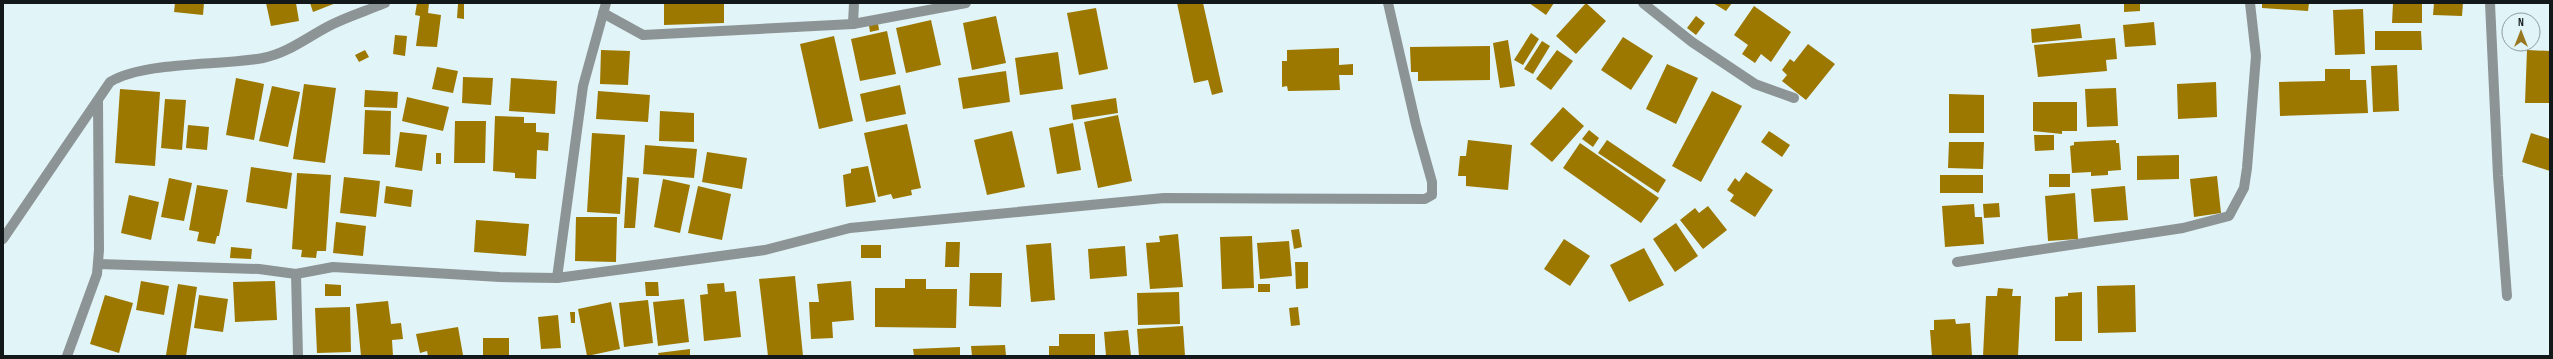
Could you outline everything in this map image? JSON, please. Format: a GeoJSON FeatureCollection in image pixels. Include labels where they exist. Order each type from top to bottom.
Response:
{"type":"FeatureCollection","features":[{"type":"Feature","properties":{"kind":"street"},"geometry":{"type":"LineString","coordinates":[[3,239],[110,82],[120,76],[141,71],[263,58],[281,53],[329,26],[385,3]]}},
{"type":"Feature","properties":{"kind":"street"},"geometry":{"type":"LineString","coordinates":[[852,24],[854,3]]}},
{"type":"Feature","properties":{"kind":"street"},"geometry":{"type":"LineString","coordinates":[[557,278],[582,86],[605,8],[643,35],[852,24],[966,3]]}},
{"type":"Feature","properties":{"kind":"street"},"geometry":{"type":"LineString","coordinates":[[98,264],[259,269],[296,274],[333,267],[500,277],[557,278],[764,250],[850,228],[1156,199],[1202,197],[1418,199],[1430,197],[1432,182],[1416,125],[1388,3]]}},
{"type":"Feature","properties":{"kind":"street"},"geometry":{"type":"LineString","coordinates":[[1643,3],[1692,42],[1755,84],[1794,98]]}},
{"type":"Feature","properties":{"kind":"street"},"geometry":{"type":"LineString","coordinates":[[1957,262],[2183,228],[2229,216],[2244,188],[2247,168],[2256,56],[2250,3]]}},
{"type":"Feature","properties":{"kind":"street"},"geometry":{"type":"LineString","coordinates":[[2490,3],[2498,176],[2507,296]]}},
{"type":"Feature","properties":{"kind":"street"},"geometry":{"type":"LineString","coordinates":[[67,356],[97,274],[98,101]]}},
{"type":"Feature","properties":{"kind":"street"},"geometry":{"type":"LineString","coordinates":[[296,274],[298,356]]}},
{"type":"Feature","properties":{"kind":"building"},"geometry":{"type":"Polygon","coordinates":[[[175,3],[204,3],[203,15],[174,12],[175,3]]]}},
{"type":"Feature","properties":{"kind":"building"},"geometry":{"type":"Polygon","coordinates":[[[266,3],[296,3],[299,21],[271,26],[266,3]]]}},
{"type":"Feature","properties":{"kind":"building"},"geometry":{"type":"Polygon","coordinates":[[[310,3],[336,3],[313,12],[310,3]]]}},
{"type":"Feature","properties":{"kind":"building"},"geometry":{"type":"Polygon","coordinates":[[[417,3],[429,3],[428,13],[441,15],[437,47],[416,46],[420,16],[415,15],[417,3]]]}},
{"type":"Feature","properties":{"kind":"building"},"geometry":{"type":"Polygon","coordinates":[[[664,3],[724,3],[724,23],[664,25],[664,3]]]}},
{"type":"Feature","properties":{"kind":"building"},"geometry":{"type":"Polygon","coordinates":[[[1177,3],[1203,3],[1223,92],[1212,95],[1208,80],[1194,83],[1177,3]]]}},
{"type":"Feature","properties":{"kind":"building"},"geometry":{"type":"Polygon","coordinates":[[[1529,3],[1554,3],[1546,15],[1529,3]]]}},
{"type":"Feature","properties":{"kind":"building"},"geometry":{"type":"Polygon","coordinates":[[[1586,3],[1606,21],[1576,54],[1556,36],[1586,3]]]}},
{"type":"Feature","properties":{"kind":"building"},"geometry":{"type":"Polygon","coordinates":[[[1713,3],[1732,3],[1726,11],[1713,3]]]}},
{"type":"Feature","properties":{"kind":"building"},"geometry":{"type":"Polygon","coordinates":[[[2124,3],[2140,3],[2140,11],[2124,12],[2124,3]]]}},
{"type":"Feature","properties":{"kind":"building"},"geometry":{"type":"Polygon","coordinates":[[[2262,3],[2309,3],[2308,11],[2262,8],[2262,3]]]}},
{"type":"Feature","properties":{"kind":"building"},"geometry":{"type":"Polygon","coordinates":[[[2393,3],[2422,3],[2422,23],[2392,23],[2393,3]]]}},
{"type":"Feature","properties":{"kind":"building"},"geometry":{"type":"Polygon","coordinates":[[[2434,3],[2463,3],[2462,16],[2433,15],[2434,3]]]}},
{"type":"Feature","properties":{"kind":"building"},"geometry":{"type":"Polygon","coordinates":[[[458,4],[464,4],[464,19],[457,18],[458,4]]]}},
{"type":"Feature","properties":{"kind":"building"},"geometry":{"type":"Polygon","coordinates":[[[1754,6],[1791,32],[1771,62],[1761,54],[1755,63],[1742,54],[1748,45],[1734,35],[1754,6]]]}},
{"type":"Feature","properties":{"kind":"building"},"geometry":{"type":"Polygon","coordinates":[[[1096,8],[1108,69],[1079,75],[1067,13],[1096,8]]]}},
{"type":"Feature","properties":{"kind":"building"},"geometry":{"type":"Polygon","coordinates":[[[2363,9],[2365,54],[2335,55],[2333,10],[2363,9]]]}},
{"type":"Feature","properties":{"kind":"building"},"geometry":{"type":"Polygon","coordinates":[[[996,16],[1006,63],[972,70],[963,23],[996,16]]]}},
{"type":"Feature","properties":{"kind":"building"},"geometry":{"type":"Polygon","coordinates":[[[1696,16],[1705,23],[1696,35],[1687,28],[1696,16]]]}},
{"type":"Feature","properties":{"kind":"building"},"geometry":{"type":"Polygon","coordinates":[[[877,17],[879,30],[870,32],[868,19],[877,17]]]}},
{"type":"Feature","properties":{"kind":"building"},"geometry":{"type":"Polygon","coordinates":[[[931,20],[941,65],[906,73],[896,28],[931,20]]]}},
{"type":"Feature","properties":{"kind":"building"},"geometry":{"type":"Polygon","coordinates":[[[2154,22],[2156,45],[2125,47],[2123,25],[2154,22]]]}},
{"type":"Feature","properties":{"kind":"building"},"geometry":{"type":"Polygon","coordinates":[[[2080,24],[2082,38],[2032,43],[2031,29],[2080,24]]]}},
{"type":"Feature","properties":{"kind":"building"},"geometry":{"type":"Polygon","coordinates":[[[887,31],[896,74],[860,81],[851,39],[887,31]]]}},
{"type":"Feature","properties":{"kind":"building"},"geometry":{"type":"Polygon","coordinates":[[[2375,31],[2421,31],[2422,50],[2375,50],[2375,31]]]}},
{"type":"Feature","properties":{"kind":"building"},"geometry":{"type":"Polygon","coordinates":[[[1531,33],[1539,39],[1523,65],[1514,60],[1531,33]]]}},
{"type":"Feature","properties":{"kind":"building"},"geometry":{"type":"Polygon","coordinates":[[[395,35],[407,36],[405,56],[393,54],[395,35]]]}},
{"type":"Feature","properties":{"kind":"building"},"geometry":{"type":"Polygon","coordinates":[[[834,36],[853,121],[819,129],[800,44],[834,36]]]}},
{"type":"Feature","properties":{"kind":"building"},"geometry":{"type":"Polygon","coordinates":[[[1623,37],[1653,56],[1631,90],[1601,70],[1623,37]]]}},
{"type":"Feature","properties":{"kind":"building"},"geometry":{"type":"Polygon","coordinates":[[[2115,38],[2117,59],[2106,60],[2107,71],[2038,77],[2034,45],[2115,38]]]}},
{"type":"Feature","properties":{"kind":"building"},"geometry":{"type":"Polygon","coordinates":[[[1508,40],[1515,86],[1500,88],[1493,43],[1508,40]]]}},
{"type":"Feature","properties":{"kind":"building"},"geometry":{"type":"Polygon","coordinates":[[[1542,41],[1550,46],[1533,74],[1524,69],[1542,41]]]}},
{"type":"Feature","properties":{"kind":"building"},"geometry":{"type":"Polygon","coordinates":[[[1808,44],[1835,64],[1806,100],[1782,81],[1787,75],[1782,70],[1790,59],[1794,62],[1808,44]]]}},
{"type":"Feature","properties":{"kind":"building"},"geometry":{"type":"Polygon","coordinates":[[[1490,46],[1490,80],[1418,81],[1418,72],[1411,72],[1410,47],[1490,46]]]}},
{"type":"Feature","properties":{"kind":"building"},"geometry":{"type":"Polygon","coordinates":[[[1339,48],[1339,65],[1353,64],[1353,75],[1339,75],[1340,90],[1288,91],[1287,86],[1282,87],[1282,61],[1287,61],[1287,50],[1339,48]]]}},
{"type":"Feature","properties":{"kind":"building"},"geometry":{"type":"Polygon","coordinates":[[[365,50],[369,57],[359,62],[355,55],[365,50]]]}},
{"type":"Feature","properties":{"kind":"building"},"geometry":{"type":"Polygon","coordinates":[[[601,50],[630,51],[628,85],[600,84],[601,50]]]}},
{"type":"Feature","properties":{"kind":"building"},"geometry":{"type":"Polygon","coordinates":[[[1557,50],[1573,61],[1551,90],[1536,79],[1557,50]]]}},
{"type":"Feature","properties":{"kind":"building"},"geometry":{"type":"Polygon","coordinates":[[[2550,51],[2550,103],[2525,103],[2527,52],[2550,51]]]}},
{"type":"Feature","properties":{"kind":"building"},"geometry":{"type":"Polygon","coordinates":[[[1058,52],[1063,89],[1020,95],[1015,58],[1058,52]]]}},
{"type":"Feature","properties":{"kind":"building"},"geometry":{"type":"Polygon","coordinates":[[[1667,64],[1698,78],[1676,124],[1646,109],[1667,64]]]}},
{"type":"Feature","properties":{"kind":"building"},"geometry":{"type":"Polygon","coordinates":[[[2397,65],[2399,111],[2373,112],[2371,66],[2397,65]]]}},
{"type":"Feature","properties":{"kind":"building"},"geometry":{"type":"Polygon","coordinates":[[[437,67],[458,71],[453,93],[432,89],[437,67]]]}},
{"type":"Feature","properties":{"kind":"building"},"geometry":{"type":"Polygon","coordinates":[[[2325,69],[2350,69],[2350,80],[2366,80],[2368,113],[2280,116],[2279,82],[2325,81],[2325,69]]]}},
{"type":"Feature","properties":{"kind":"building"},"geometry":{"type":"Polygon","coordinates":[[[1006,71],[1010,102],[963,109],[958,78],[1006,71]]]}},
{"type":"Feature","properties":{"kind":"building"},"geometry":{"type":"Polygon","coordinates":[[[463,77],[493,78],[491,105],[462,103],[463,77]]]}},
{"type":"Feature","properties":{"kind":"building"},"geometry":{"type":"Polygon","coordinates":[[[236,78],[264,84],[254,140],[226,135],[236,78]]]}},
{"type":"Feature","properties":{"kind":"building"},"geometry":{"type":"Polygon","coordinates":[[[511,78],[557,81],[555,114],[509,111],[511,78]]]}},
{"type":"Feature","properties":{"kind":"building"},"geometry":{"type":"Polygon","coordinates":[[[2216,82],[2217,117],[2178,119],[2177,84],[2216,82]]]}},
{"type":"Feature","properties":{"kind":"building"},"geometry":{"type":"Polygon","coordinates":[[[304,84],[336,88],[325,163],[293,159],[304,84]]]}},
{"type":"Feature","properties":{"kind":"building"},"geometry":{"type":"Polygon","coordinates":[[[900,85],[906,114],[866,122],[860,94],[900,85]]]}},
{"type":"Feature","properties":{"kind":"building"},"geometry":{"type":"Polygon","coordinates":[[[272,86],[300,92],[288,147],[259,141],[272,86]]]}},
{"type":"Feature","properties":{"kind":"building"},"geometry":{"type":"Polygon","coordinates":[[[2116,88],[2118,126],[2087,127],[2085,89],[2116,88]]]}},
{"type":"Feature","properties":{"kind":"building"},"geometry":{"type":"Polygon","coordinates":[[[120,89],[160,92],[155,166],[115,163],[120,89]]]}},
{"type":"Feature","properties":{"kind":"building"},"geometry":{"type":"Polygon","coordinates":[[[365,90],[398,92],[397,108],[364,107],[365,90]]]}},
{"type":"Feature","properties":{"kind":"building"},"geometry":{"type":"Polygon","coordinates":[[[598,91],[650,95],[648,122],[596,119],[598,91]]]}},
{"type":"Feature","properties":{"kind":"building"},"geometry":{"type":"Polygon","coordinates":[[[1712,91],[1742,106],[1701,182],[1672,166],[1712,91]]]}},
{"type":"Feature","properties":{"kind":"building"},"geometry":{"type":"Polygon","coordinates":[[[1949,94],[1984,95],[1984,133],[1949,133],[1949,94]]]}},
{"type":"Feature","properties":{"kind":"building"},"geometry":{"type":"Polygon","coordinates":[[[407,97],[449,107],[443,131],[402,121],[407,97]]]}},
{"type":"Feature","properties":{"kind":"building"},"geometry":{"type":"Polygon","coordinates":[[[1116,98],[1118,113],[1073,120],[1071,105],[1116,98]]]}},
{"type":"Feature","properties":{"kind":"building"},"geometry":{"type":"Polygon","coordinates":[[[165,99],[186,100],[182,150],[161,148],[165,99]]]}},
{"type":"Feature","properties":{"kind":"building"},"geometry":{"type":"Polygon","coordinates":[[[2033,102],[2077,102],[2077,131],[2062,131],[2062,134],[2033,131],[2033,102]]]}},
{"type":"Feature","properties":{"kind":"building"},"geometry":{"type":"Polygon","coordinates":[[[1563,107],[1584,126],[1552,162],[1530,144],[1563,107]]]}},
{"type":"Feature","properties":{"kind":"building"},"geometry":{"type":"Polygon","coordinates":[[[365,110],[391,111],[390,155],[363,154],[365,110]]]}},
{"type":"Feature","properties":{"kind":"building"},"geometry":{"type":"Polygon","coordinates":[[[660,111],[694,113],[694,142],[659,141],[660,111]]]}},
{"type":"Feature","properties":{"kind":"building"},"geometry":{"type":"Polygon","coordinates":[[[1118,115],[1132,181],[1098,188],[1084,122],[1118,115]]]}},
{"type":"Feature","properties":{"kind":"building"},"geometry":{"type":"Polygon","coordinates":[[[495,116],[524,117],[524,123],[536,123],[536,132],[549,133],[548,151],[537,150],[536,179],[515,178],[515,173],[493,171],[495,116]]]}},
{"type":"Feature","properties":{"kind":"building"},"geometry":{"type":"Polygon","coordinates":[[[455,121],[486,121],[485,163],[454,163],[455,121]]]}},
{"type":"Feature","properties":{"kind":"building"},"geometry":{"type":"Polygon","coordinates":[[[1073,123],[1081,170],[1057,174],[1049,128],[1073,123]]]}},
{"type":"Feature","properties":{"kind":"building"},"geometry":{"type":"Polygon","coordinates":[[[907,124],[921,188],[911,190],[912,195],[893,199],[891,194],[878,197],[864,133],[907,124]]]}},
{"type":"Feature","properties":{"kind":"building"},"geometry":{"type":"Polygon","coordinates":[[[188,125],[209,127],[207,150],[186,148],[188,125]]]}},
{"type":"Feature","properties":{"kind":"building"},"geometry":{"type":"Polygon","coordinates":[[[1589,130],[1599,138],[1593,147],[1582,139],[1589,130]]]}},
{"type":"Feature","properties":{"kind":"building"},"geometry":{"type":"Polygon","coordinates":[[[1012,131],[1025,187],[987,195],[974,140],[1012,131]]]}},
{"type":"Feature","properties":{"kind":"building"},"geometry":{"type":"Polygon","coordinates":[[[1769,131],[1790,145],[1782,157],[1761,142],[1769,131]]]}},
{"type":"Feature","properties":{"kind":"building"},"geometry":{"type":"Polygon","coordinates":[[[400,132],[427,135],[422,171],[395,167],[400,132]]]}},
{"type":"Feature","properties":{"kind":"building"},"geometry":{"type":"Polygon","coordinates":[[[592,133],[625,135],[620,214],[587,212],[592,133]]]}},
{"type":"Feature","properties":{"kind":"building"},"geometry":{"type":"Polygon","coordinates":[[[2531,133],[2550,139],[2550,171],[2522,162],[2531,133]]]}},
{"type":"Feature","properties":{"kind":"building"},"geometry":{"type":"Polygon","coordinates":[[[2034,135],[2054,135],[2054,150],[2035,151],[2034,135]]]}},
{"type":"Feature","properties":{"kind":"building"},"geometry":{"type":"Polygon","coordinates":[[[1468,140],[1512,145],[1508,190],[1466,186],[1466,176],[1458,176],[1460,156],[1466,156],[1468,140]]]}},
{"type":"Feature","properties":{"kind":"building"},"geometry":{"type":"Polygon","coordinates":[[[1607,140],[1666,180],[1658,193],[1598,153],[1607,140]]]}},
{"type":"Feature","properties":{"kind":"building"},"geometry":{"type":"Polygon","coordinates":[[[2116,140],[2116,143],[2119,143],[2121,170],[2108,171],[2108,175],[2091,176],[2091,172],[2072,173],[2070,146],[2074,145],[2074,142],[2116,140]]]}},
{"type":"Feature","properties":{"kind":"building"},"geometry":{"type":"Polygon","coordinates":[[[1949,142],[1984,142],[1983,169],[1948,168],[1949,142]]]}},
{"type":"Feature","properties":{"kind":"building"},"geometry":{"type":"Polygon","coordinates":[[[1580,143],[1659,198],[1641,223],[1563,168],[1580,143]]]}},
{"type":"Feature","properties":{"kind":"building"},"geometry":{"type":"Polygon","coordinates":[[[645,145],[697,149],[694,178],[643,174],[645,145]]]}},
{"type":"Feature","properties":{"kind":"building"},"geometry":{"type":"Polygon","coordinates":[[[707,152],[747,158],[742,189],[702,182],[707,152]]]}},
{"type":"Feature","properties":{"kind":"building"},"geometry":{"type":"Polygon","coordinates":[[[436,153],[441,153],[441,164],[436,164],[436,153]]]}},
{"type":"Feature","properties":{"kind":"building"},"geometry":{"type":"Polygon","coordinates":[[[2179,155],[2179,179],[2137,180],[2137,156],[2179,155]]]}},
{"type":"Feature","properties":{"kind":"building"},"geometry":{"type":"Polygon","coordinates":[[[868,166],[876,202],[846,207],[843,175],[851,173],[851,169],[868,166]]]}},
{"type":"Feature","properties":{"kind":"building"},"geometry":{"type":"Polygon","coordinates":[[[251,167],[292,173],[287,209],[246,202],[251,167]]]}},
{"type":"Feature","properties":{"kind":"building"},"geometry":{"type":"Polygon","coordinates":[[[1746,172],[1773,190],[1755,217],[1730,201],[1734,195],[1727,190],[1735,178],[1739,182],[1746,172]]]}},
{"type":"Feature","properties":{"kind":"building"},"geometry":{"type":"Polygon","coordinates":[[[297,173],[331,175],[326,251],[317,251],[316,258],[301,257],[302,250],[292,249],[297,173]]]}},
{"type":"Feature","properties":{"kind":"building"},"geometry":{"type":"Polygon","coordinates":[[[2049,174],[2070,174],[2070,187],[2049,187],[2049,174]]]}},
{"type":"Feature","properties":{"kind":"building"},"geometry":{"type":"Polygon","coordinates":[[[1940,175],[1983,175],[1983,193],[1940,193],[1940,175]]]}},
{"type":"Feature","properties":{"kind":"building"},"geometry":{"type":"Polygon","coordinates":[[[2217,176],[2221,213],[2194,217],[2190,179],[2217,176]]]}},
{"type":"Feature","properties":{"kind":"building"},"geometry":{"type":"Polygon","coordinates":[[[344,177],[380,181],[376,217],[340,213],[344,177]]]}},
{"type":"Feature","properties":{"kind":"building"},"geometry":{"type":"Polygon","coordinates":[[[627,177],[639,178],[635,228],[624,228],[627,177]]]}},
{"type":"Feature","properties":{"kind":"building"},"geometry":{"type":"Polygon","coordinates":[[[169,178],[192,183],[184,221],[161,217],[169,178]]]}},
{"type":"Feature","properties":{"kind":"building"},"geometry":{"type":"Polygon","coordinates":[[[663,179],[690,185],[680,233],[654,227],[663,179]]]}},
{"type":"Feature","properties":{"kind":"building"},"geometry":{"type":"Polygon","coordinates":[[[197,185],[228,190],[219,236],[217,236],[215,244],[197,241],[199,232],[189,230],[197,185]]]}},
{"type":"Feature","properties":{"kind":"building"},"geometry":{"type":"Polygon","coordinates":[[[386,186],[413,190],[411,207],[384,203],[386,186]]]}},
{"type":"Feature","properties":{"kind":"building"},"geometry":{"type":"Polygon","coordinates":[[[698,186],[731,194],[722,240],[688,233],[698,186]]]}},
{"type":"Feature","properties":{"kind":"building"},"geometry":{"type":"Polygon","coordinates":[[[2125,186],[2128,220],[2094,222],[2091,189],[2125,186]]]}},
{"type":"Feature","properties":{"kind":"building"},"geometry":{"type":"Polygon","coordinates":[[[2075,193],[2078,239],[2048,241],[2045,196],[2075,193]]]}},
{"type":"Feature","properties":{"kind":"building"},"geometry":{"type":"Polygon","coordinates":[[[129,195],[159,202],[151,240],[121,233],[129,195]]]}},
{"type":"Feature","properties":{"kind":"building"},"geometry":{"type":"Polygon","coordinates":[[[1999,203],[2000,217],[1984,218],[1983,204],[1999,203]]]}},
{"type":"Feature","properties":{"kind":"building"},"geometry":{"type":"Polygon","coordinates":[[[1974,204],[1975,217],[1982,217],[1984,244],[1945,247],[1942,206],[1974,204]]]}},
{"type":"Feature","properties":{"kind":"building"},"geometry":{"type":"Polygon","coordinates":[[[1708,206],[1727,230],[1703,249],[1680,220],[1695,208],[1699,213],[1708,206]]]}},
{"type":"Feature","properties":{"kind":"building"},"geometry":{"type":"Polygon","coordinates":[[[576,217],[617,217],[616,262],[575,261],[576,217]]]}},
{"type":"Feature","properties":{"kind":"building"},"geometry":{"type":"Polygon","coordinates":[[[476,220],[529,224],[526,256],[474,252],[476,220]]]}},
{"type":"Feature","properties":{"kind":"building"},"geometry":{"type":"Polygon","coordinates":[[[336,222],[366,226],[363,256],[333,253],[336,222]]]}},
{"type":"Feature","properties":{"kind":"building"},"geometry":{"type":"Polygon","coordinates":[[[1676,223],[1698,256],[1675,272],[1653,239],[1676,223]]]}},
{"type":"Feature","properties":{"kind":"building"},"geometry":{"type":"Polygon","coordinates":[[[1299,229],[1302,247],[1294,249],[1291,230],[1299,229]]]}},
{"type":"Feature","properties":{"kind":"building"},"geometry":{"type":"Polygon","coordinates":[[[1178,234],[1183,287],[1150,289],[1146,243],[1160,242],[1159,236],[1178,234]]]}},
{"type":"Feature","properties":{"kind":"building"},"geometry":{"type":"Polygon","coordinates":[[[1252,236],[1254,288],[1222,289],[1220,237],[1252,236]]]}},
{"type":"Feature","properties":{"kind":"building"},"geometry":{"type":"Polygon","coordinates":[[[1564,239],[1590,256],[1570,286],[1544,269],[1564,239]]]}},
{"type":"Feature","properties":{"kind":"building"},"geometry":{"type":"Polygon","coordinates":[[[1289,241],[1292,276],[1260,279],[1257,243],[1289,241]]]}},
{"type":"Feature","properties":{"kind":"building"},"geometry":{"type":"Polygon","coordinates":[[[946,242],[960,242],[959,267],[945,267],[946,242]]]}},
{"type":"Feature","properties":{"kind":"building"},"geometry":{"type":"Polygon","coordinates":[[[1051,243],[1055,300],[1031,302],[1026,245],[1051,243]]]}},
{"type":"Feature","properties":{"kind":"building"},"geometry":{"type":"Polygon","coordinates":[[[861,245],[881,245],[881,258],[861,258],[861,245]]]}},
{"type":"Feature","properties":{"kind":"building"},"geometry":{"type":"Polygon","coordinates":[[[1125,246],[1127,276],[1090,279],[1088,249],[1125,246]]]}},
{"type":"Feature","properties":{"kind":"building"},"geometry":{"type":"Polygon","coordinates":[[[231,247],[252,249],[251,259],[230,258],[231,247]]]}},
{"type":"Feature","properties":{"kind":"building"},"geometry":{"type":"Polygon","coordinates":[[[1644,248],[1664,285],[1629,302],[1610,265],[1644,248]]]}},
{"type":"Feature","properties":{"kind":"building"},"geometry":{"type":"Polygon","coordinates":[[[1295,262],[1308,262],[1308,288],[1296,289],[1295,262]]]}},
{"type":"Feature","properties":{"kind":"building"},"geometry":{"type":"Polygon","coordinates":[[[970,273],[1002,273],[1001,307],[969,306],[970,273]]]}},
{"type":"Feature","properties":{"kind":"building"},"geometry":{"type":"Polygon","coordinates":[[[795,276],[803,356],[768,356],[759,279],[795,276]]]}},
{"type":"Feature","properties":{"kind":"building"},"geometry":{"type":"Polygon","coordinates":[[[905,279],[926,279],[926,289],[957,289],[956,328],[875,327],[875,288],[905,288],[905,279]]]}},
{"type":"Feature","properties":{"kind":"building"},"geometry":{"type":"Polygon","coordinates":[[[141,281],[169,286],[164,315],[136,310],[141,281]]]}},
{"type":"Feature","properties":{"kind":"building"},"geometry":{"type":"Polygon","coordinates":[[[275,281],[277,320],[235,322],[233,282],[275,281]]]}},
{"type":"Feature","properties":{"kind":"building"},"geometry":{"type":"Polygon","coordinates":[[[851,281],[854,320],[832,322],[833,338],[811,339],[809,302],[819,302],[817,284],[851,281]]]}},
{"type":"Feature","properties":{"kind":"building"},"geometry":{"type":"Polygon","coordinates":[[[645,282],[658,282],[659,296],[646,296],[645,282]]]}},
{"type":"Feature","properties":{"kind":"building"},"geometry":{"type":"Polygon","coordinates":[[[724,283],[725,292],[736,291],[741,337],[704,341],[700,295],[708,294],[707,284],[724,283]]]}},
{"type":"Feature","properties":{"kind":"building"},"geometry":{"type":"Polygon","coordinates":[[[178,284],[197,287],[186,356],[166,355],[178,284]]]}},
{"type":"Feature","properties":{"kind":"building"},"geometry":{"type":"Polygon","coordinates":[[[325,284],[341,285],[341,296],[325,296],[325,284]]]}},
{"type":"Feature","properties":{"kind":"building"},"geometry":{"type":"Polygon","coordinates":[[[1258,284],[1270,284],[1270,292],[1258,292],[1258,284]]]}},
{"type":"Feature","properties":{"kind":"building"},"geometry":{"type":"Polygon","coordinates":[[[2135,285],[2136,332],[2098,333],[2097,286],[2135,285]]]}},
{"type":"Feature","properties":{"kind":"building"},"geometry":{"type":"Polygon","coordinates":[[[1998,288],[2013,289],[2012,296],[2021,296],[2018,356],[1983,356],[1986,296],[1997,296],[1998,288]]]}},
{"type":"Feature","properties":{"kind":"building"},"geometry":{"type":"Polygon","coordinates":[[[1179,292],[1180,324],[1138,325],[1137,293],[1179,292]]]}},
{"type":"Feature","properties":{"kind":"building"},"geometry":{"type":"Polygon","coordinates":[[[2082,292],[2082,341],[2055,341],[2055,297],[2068,296],[2068,293],[2082,292]]]}},
{"type":"Feature","properties":{"kind":"building"},"geometry":{"type":"Polygon","coordinates":[[[105,295],[133,303],[119,353],[90,344],[105,295]]]}},
{"type":"Feature","properties":{"kind":"building"},"geometry":{"type":"Polygon","coordinates":[[[199,295],[228,299],[223,332],[194,328],[199,295]]]}},
{"type":"Feature","properties":{"kind":"building"},"geometry":{"type":"Polygon","coordinates":[[[684,299],[689,342],[658,346],[653,302],[684,299]]]}},
{"type":"Feature","properties":{"kind":"building"},"geometry":{"type":"Polygon","coordinates":[[[648,300],[653,343],[624,347],[619,303],[648,300]]]}},
{"type":"Feature","properties":{"kind":"building"},"geometry":{"type":"Polygon","coordinates":[[[388,301],[391,324],[401,323],[403,339],[392,340],[393,356],[361,356],[356,304],[388,301]]]}},
{"type":"Feature","properties":{"kind":"building"},"geometry":{"type":"Polygon","coordinates":[[[611,302],[620,349],[587,356],[578,309],[611,302]]]}},
{"type":"Feature","properties":{"kind":"building"},"geometry":{"type":"Polygon","coordinates":[[[350,307],[351,352],[317,353],[315,308],[350,307]]]}},
{"type":"Feature","properties":{"kind":"building"},"geometry":{"type":"Polygon","coordinates":[[[1298,307],[1300,325],[1291,326],[1289,308],[1298,307]]]}},
{"type":"Feature","properties":{"kind":"building"},"geometry":{"type":"Polygon","coordinates":[[[570,312],[575,312],[575,323],[571,323],[570,312]]]}},
{"type":"Feature","properties":{"kind":"building"},"geometry":{"type":"Polygon","coordinates":[[[558,315],[561,348],[541,349],[538,317],[558,315]]]}},
{"type":"Feature","properties":{"kind":"building"},"geometry":{"type":"Polygon","coordinates":[[[1955,319],[1956,324],[1970,323],[1972,356],[1932,356],[1930,330],[1934,330],[1934,320],[1955,319]]]}},
{"type":"Feature","properties":{"kind":"building"},"geometry":{"type":"Polygon","coordinates":[[[1183,326],[1185,356],[1139,356],[1137,329],[1183,326]]]}},
{"type":"Feature","properties":{"kind":"building"},"geometry":{"type":"Polygon","coordinates":[[[458,327],[463,355],[428,356],[427,351],[420,353],[416,334],[458,327]]]}},
{"type":"Feature","properties":{"kind":"building"},"geometry":{"type":"Polygon","coordinates":[[[1128,330],[1131,356],[1106,356],[1104,332],[1128,330]]]}},
{"type":"Feature","properties":{"kind":"building"},"geometry":{"type":"Polygon","coordinates":[[[1059,334],[1095,334],[1095,356],[1049,356],[1049,346],[1059,346],[1059,334]]]}},
{"type":"Feature","properties":{"kind":"building"},"geometry":{"type":"Polygon","coordinates":[[[483,338],[509,338],[509,356],[483,356],[483,338]]]}},
{"type":"Feature","properties":{"kind":"building"},"geometry":{"type":"Polygon","coordinates":[[[1005,345],[1006,356],[972,356],[971,346],[1005,345]]]}},
{"type":"Feature","properties":{"kind":"building"},"geometry":{"type":"Polygon","coordinates":[[[960,347],[960,356],[914,356],[913,349],[960,347]]]}},
{"type":"Feature","properties":{"kind":"building"},"geometry":{"type":"Polygon","coordinates":[[[690,349],[690,356],[659,356],[658,353],[690,349]]]}}]}
